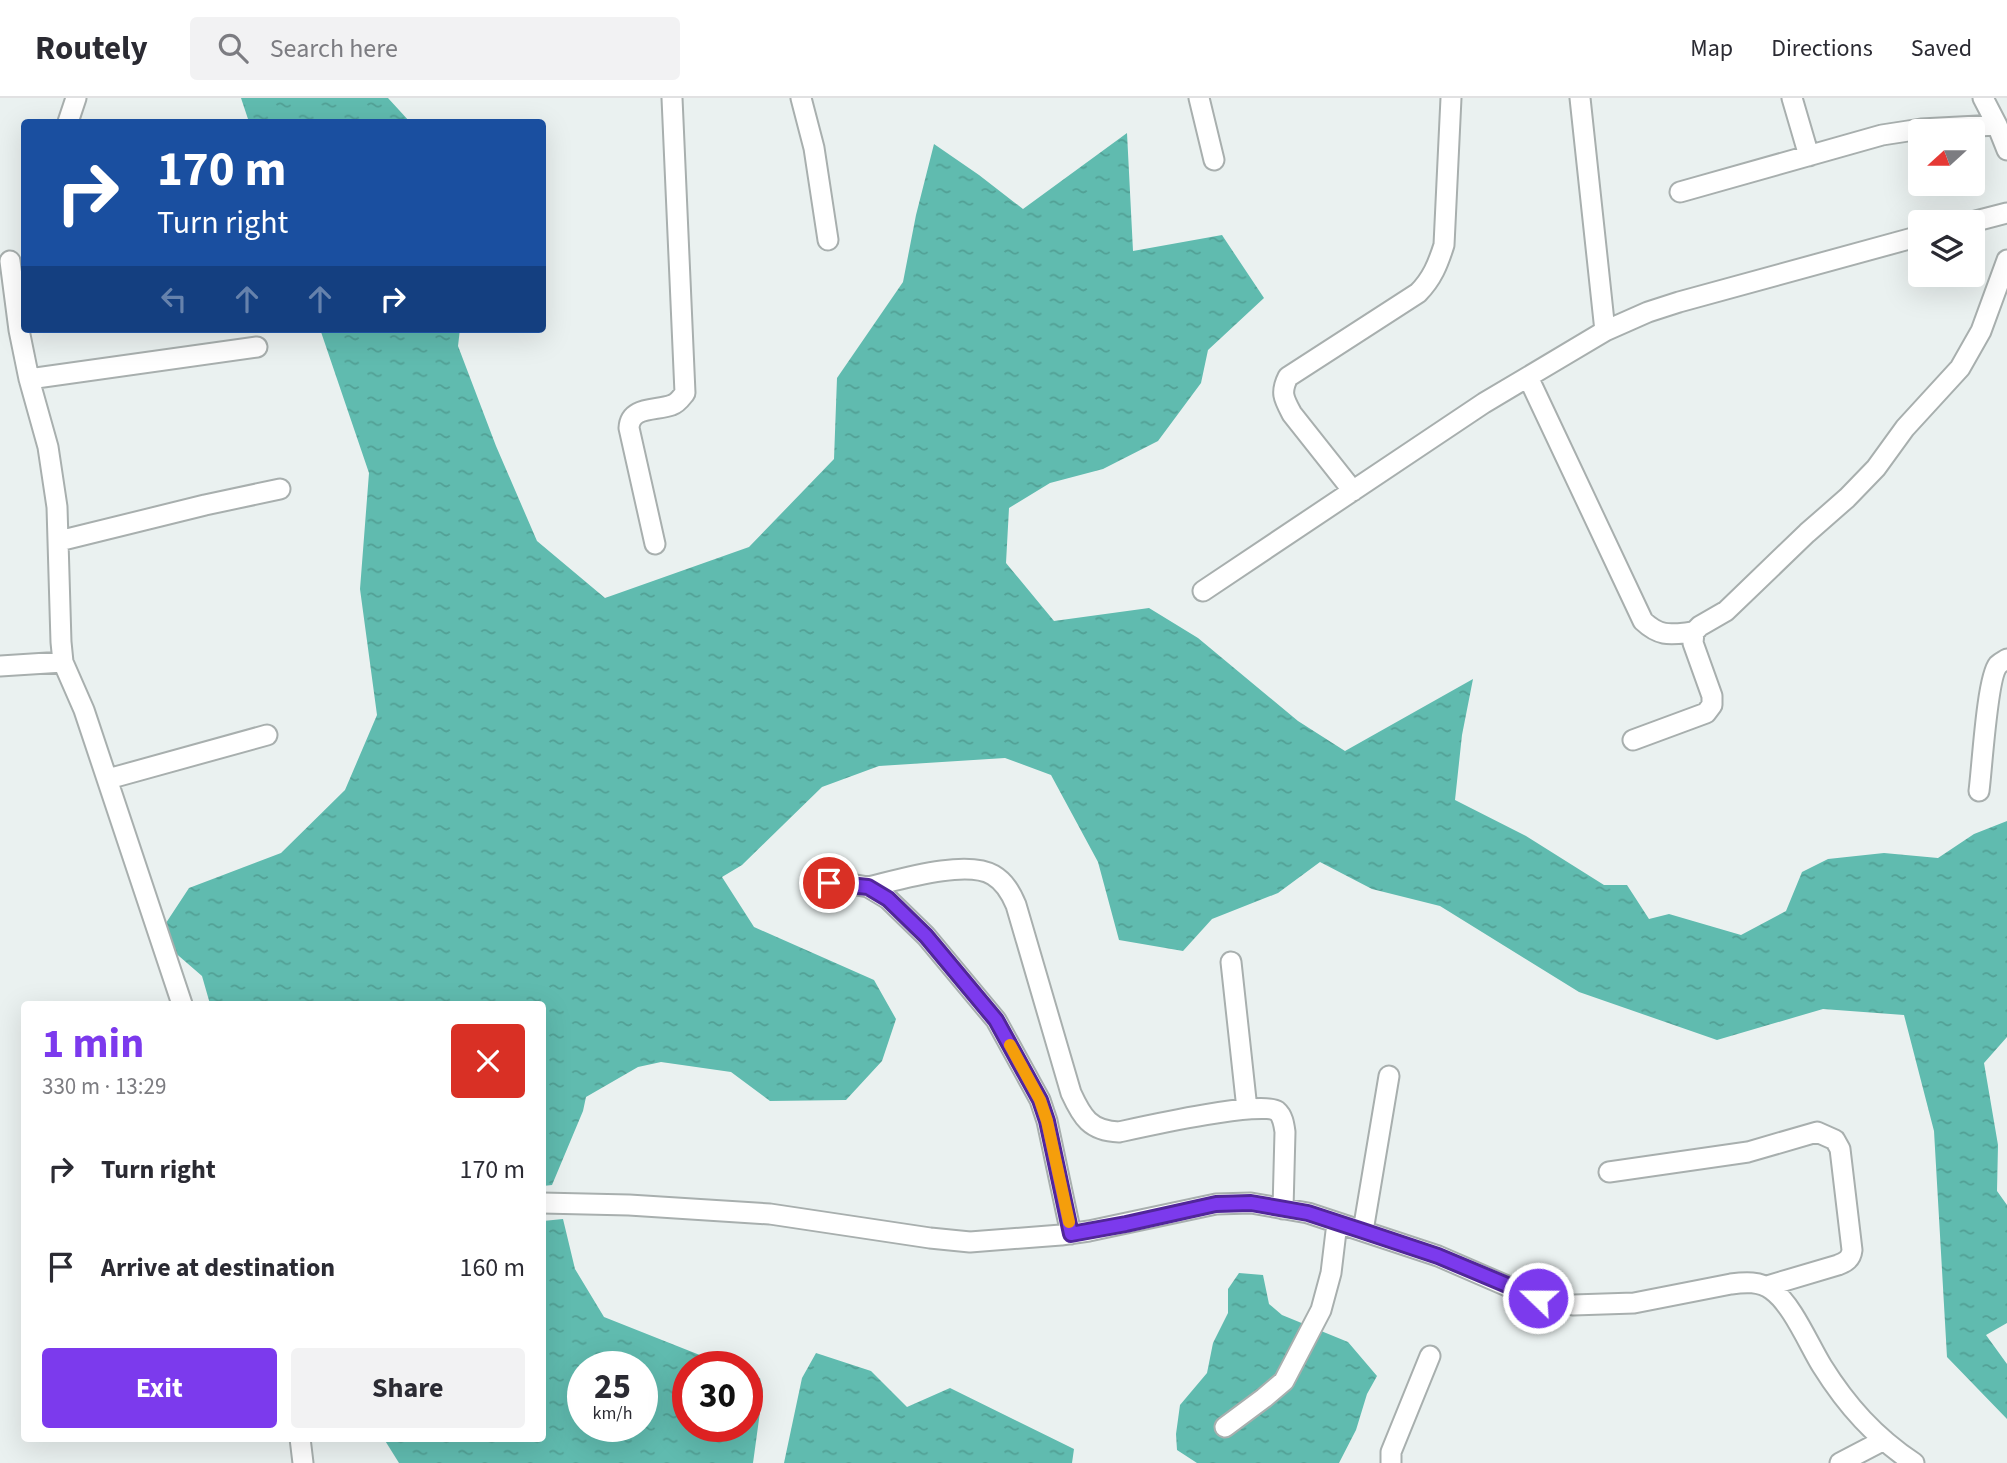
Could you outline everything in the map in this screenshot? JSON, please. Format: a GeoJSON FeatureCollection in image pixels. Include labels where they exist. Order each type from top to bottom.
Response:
{"type":"FeatureCollection","features":[{"type":"Feature","properties":{"kind":"street"},"geometry":{"type":"LineString","coordinates":[[69,119],[76,98]]}},
{"type":"Feature","properties":{"kind":"street"},"geometry":{"type":"LineString","coordinates":[[655,544],[629,421],[636,414],[677,403],[685,393],[672,98]]}},
{"type":"Feature","properties":{"kind":"street"},"geometry":{"type":"LineString","coordinates":[[801,98],[814,148],[828,240]]}},
{"type":"Feature","properties":{"kind":"street"},"geometry":{"type":"LineString","coordinates":[[1199,98],[1214,160]]}},
{"type":"Feature","properties":{"kind":"street"},"geometry":{"type":"LineString","coordinates":[[1353,491],[1292,414],[1282,389],[1288,376],[1418,293],[1429,282],[1444,245],[1451,98]]}},
{"type":"Feature","properties":{"kind":"street"},"geometry":{"type":"LineString","coordinates":[[1580,98],[1605,331]]}},
{"type":"Feature","properties":{"kind":"street"},"geometry":{"type":"LineString","coordinates":[[1792,98],[1809,156]]}},
{"type":"Feature","properties":{"kind":"street"},"geometry":{"type":"LineString","coordinates":[[1983,98],[2007,150]]}},
{"type":"Feature","properties":{"kind":"street"},"geometry":{"type":"LineString","coordinates":[[1679,192],[1882,135],[1997,125]]}},
{"type":"Feature","properties":{"kind":"street"},"geometry":{"type":"LineString","coordinates":[[1985,219],[2007,213]]}},
{"type":"Feature","properties":{"kind":"street"},"geometry":{"type":"LineString","coordinates":[[1203,591],[1484,403],[1605,331],[1679,302],[1908,239]]}},
{"type":"Feature","properties":{"kind":"street"},"geometry":{"type":"LineString","coordinates":[[1633,740],[1706,713],[1712,705],[1712,696],[1693,643],[1694,632],[1700,625],[1726,611],[1876,468],[1905,428],[1960,368],[1982,331],[2007,260]]}},
{"type":"Feature","properties":{"kind":"street"},"geometry":{"type":"LineString","coordinates":[[11,261],[12,294],[29,379],[48,447],[57,507],[63,662],[84,710],[181,1001]]}},
{"type":"Feature","properties":{"kind":"street"},"geometry":{"type":"LineString","coordinates":[[29,379],[257,347]]}},
{"type":"Feature","properties":{"kind":"street"},"geometry":{"type":"LineString","coordinates":[[1528,377],[1643,621],[1659,634],[1694,632]]}},
{"type":"Feature","properties":{"kind":"street"},"geometry":{"type":"LineString","coordinates":[[59,541],[280,489]]}},
{"type":"Feature","properties":{"kind":"street"},"geometry":{"type":"LineString","coordinates":[[1979,791],[1993,677],[1997,666],[2007,659]]}},
{"type":"Feature","properties":{"kind":"street"},"geometry":{"type":"LineString","coordinates":[[0,666],[63,662]]}},
{"type":"Feature","properties":{"kind":"street"},"geometry":{"type":"LineString","coordinates":[[108,779],[267,735]]}},
{"type":"Feature","properties":{"kind":"street"},"geometry":{"type":"LineString","coordinates":[[868,887],[959,868],[981,870],[993,875],[1010,891],[1016,905],[1071,1093],[1083,1117],[1104,1131],[1119,1132],[1247,1109],[1270,1108],[1277,1111],[1283,1120],[1285,1132],[1283,1209]]}},
{"type":"Feature","properties":{"kind":"street"},"geometry":{"type":"LineString","coordinates":[[813,882],[868,887],[888,899],[926,936],[996,1020],[1026,1071],[1044,1111],[1071,1234]]}},
{"type":"Feature","properties":{"kind":"street"},"geometry":{"type":"LineString","coordinates":[[1231,962],[1247,1109]]}},
{"type":"Feature","properties":{"kind":"street"},"geometry":{"type":"LineString","coordinates":[[1363,1231],[1390,1076]]}},
{"type":"Feature","properties":{"kind":"street"},"geometry":{"type":"LineString","coordinates":[[1609,1172],[1748,1152],[1817,1132],[1835,1140],[1840,1149],[1851,1256],[1838,1265],[1767,1286]]}},
{"type":"Feature","properties":{"kind":"street"},"geometry":{"type":"LineString","coordinates":[[546,1203],[629,1205],[770,1214],[970,1242],[1071,1234],[1216,1204],[1251,1203],[1308,1213],[1438,1256],[1538,1298],[1573,1305],[1634,1303],[1745,1282],[1767,1286],[1776,1292],[1793,1316],[1845,1400],[1865,1424],[1914,1463]]}},
{"type":"Feature","properties":{"kind":"street"},"geometry":{"type":"LineString","coordinates":[[1225,1427],[1283,1381],[1296,1358],[1321,1310],[1331,1273],[1338,1223]]}},
{"type":"Feature","properties":{"kind":"street"},"geometry":{"type":"LineString","coordinates":[[1391,1463],[1391,1452],[1430,1356]]}},
{"type":"Feature","properties":{"kind":"street"},"geometry":{"type":"LineString","coordinates":[[1840,1463],[1884,1440]]}},
{"type":"Feature","properties":{"kind":"street"},"geometry":{"type":"LineString","coordinates":[[300,1442],[303,1463]]}},
{"type":"Feature","properties":{"kind":"water"},"geometry":{"type":"Polygon","coordinates":[[[241,98],[388,98],[407,119],[248,119],[241,98]]]}},
{"type":"Feature","properties":{"kind":"water"},"geometry":{"type":"Polygon","coordinates":[[[1127,133],[1133,251],[1222,235],[1264,298],[1208,350],[1201,383],[1158,441],[1103,469],[1050,483],[1009,508],[1006,563],[1054,621],[1149,608],[1198,638],[1298,721],[1345,751],[1473,679],[1462,735],[1455,800],[1526,836],[1604,885],[1627,885],[1649,919],[1669,914],[1741,935],[1786,911],[1802,872],[1828,859],[1884,853],[1938,858],[1974,834],[2007,821],[2007,1037],[1984,1063],[1998,1145],[1997,1191],[2007,1205],[2007,1323],[1986,1335],[2007,1364],[2007,1419],[1947,1357],[1934,1131],[1904,1015],[1823,1009],[1717,1040],[1579,992],[1440,906],[1372,889],[1320,862],[1278,893],[1212,919],[1183,951],[1119,940],[1098,862],[1051,775],[1005,758],[879,766],[822,787],[742,865],[722,877],[754,927],[874,980],[896,1019],[882,1061],[846,1100],[770,1101],[731,1072],[661,1062],[638,1067],[586,1097],[583,1111],[552,1185],[546,1186],[546,1001],[209,1001],[202,976],[172,950],[162,929],[189,888],[281,853],[345,790],[377,715],[360,589],[369,473],[321,333],[460,333],[458,346],[496,446],[537,541],[605,598],[749,547],[834,459],[837,378],[903,282],[934,144],[1023,209],[1127,133]]]}},
{"type":"Feature","properties":{"kind":"water"},"geometry":{"type":"Polygon","coordinates":[[[563,1219],[575,1269],[604,1317],[690,1351],[672,1351],[672,1442],[756,1442],[753,1463],[399,1463],[386,1442],[546,1442],[546,1221],[563,1219]]]}},
{"type":"Feature","properties":{"kind":"water"},"geometry":{"type":"Polygon","coordinates":[[[1239,1273],[1263,1275],[1269,1304],[1282,1315],[1348,1342],[1377,1376],[1367,1394],[1356,1430],[1339,1463],[1197,1463],[1177,1450],[1180,1405],[1207,1373],[1213,1343],[1228,1313],[1228,1289],[1239,1273]]]}},
{"type":"Feature","properties":{"kind":"water"},"geometry":{"type":"Polygon","coordinates":[[[816,1353],[871,1371],[907,1407],[950,1388],[1074,1449],[1072,1463],[784,1463],[802,1378],[816,1353]]]}},
{"type":"Feature","properties":{"kind":"slow traffic"},"geometry":{"type":"LineString","coordinates":[[1010,1045],[1026,1071],[1047,1121],[1069,1222]]}},
{"type":"Feature","properties":{"kind":"route"},"geometry":{"type":"LineString","coordinates":[[829,883],[868,887],[888,899],[926,936],[996,1020],[1040,1100],[1071,1234],[1216,1204],[1251,1203],[1308,1213],[1363,1231],[1438,1256],[1538,1298]]}}]}
